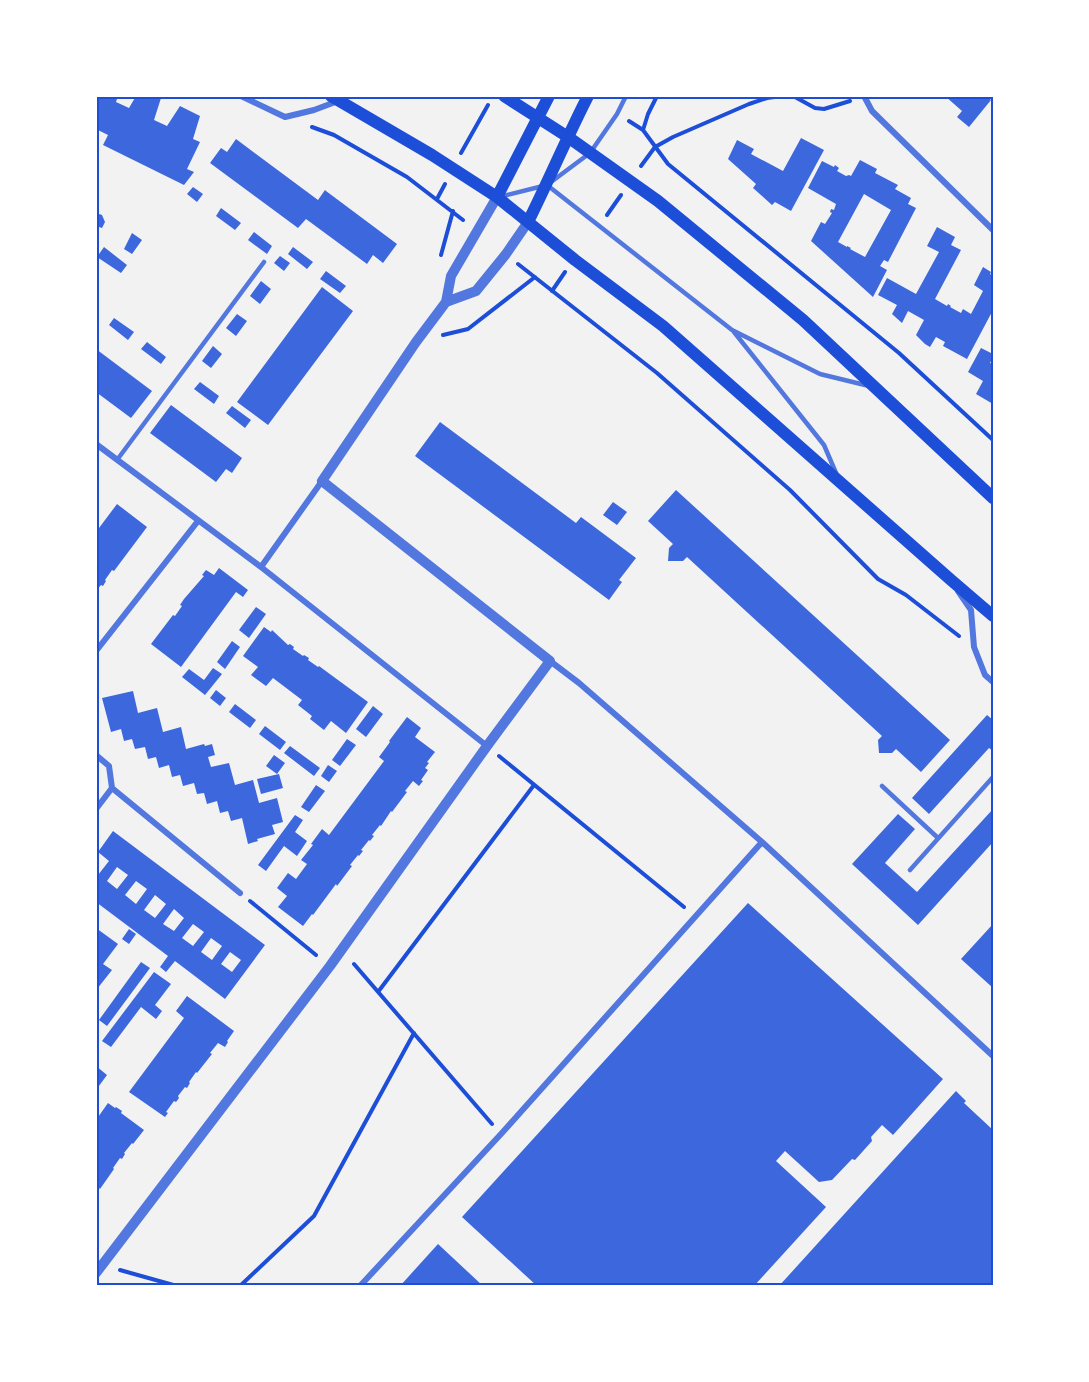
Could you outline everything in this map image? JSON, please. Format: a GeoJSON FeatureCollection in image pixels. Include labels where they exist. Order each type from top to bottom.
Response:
{"type":"FeatureCollection","features":[{"type":"Feature","properties":{"kind":"main road"},"geometry":{"type":"LineString","coordinates":[[504,96],[568,137],[658,201],[803,320],[993,498]]}},
{"type":"Feature","properties":{"kind":"main road"},"geometry":{"type":"LineString","coordinates":[[497,197],[549,96]]}},
{"type":"Feature","properties":{"kind":"main road"},"geometry":{"type":"LineString","coordinates":[[528,222],[588,96]]}},
{"type":"Feature","properties":{"kind":"main road"},"geometry":{"type":"LineString","coordinates":[[336,98],[497,197],[575,260],[663,326],[993,616]]}},
{"type":"Feature","properties":{"kind":"street"},"geometry":{"type":"LineString","coordinates":[[241,96],[285,117],[314,110],[336,98]]}},
{"type":"Feature","properties":{"kind":"street"},"geometry":{"type":"LineString","coordinates":[[864,96],[872,111],[993,230]]}},
{"type":"Feature","properties":{"kind":"street"},"geometry":{"type":"LineString","coordinates":[[261,567],[446,302],[451,276],[497,197]]}},
{"type":"Feature","properties":{"kind":"street"},"geometry":{"type":"LineString","coordinates":[[446,302],[476,291],[528,222]]}},
{"type":"Feature","properties":{"kind":"street"},"geometry":{"type":"LineString","coordinates":[[96,444],[261,567],[487,746]]}},
{"type":"Feature","properties":{"kind":"street"},"geometry":{"type":"LineString","coordinates":[[322,481],[579,683],[762,842],[993,1056]]}},
{"type":"Feature","properties":{"kind":"street"},"geometry":{"type":"LineString","coordinates":[[96,651],[198,521]]}},
{"type":"Feature","properties":{"kind":"street"},"geometry":{"type":"LineString","coordinates":[[951,580],[971,610],[974,647],[985,675],[993,682]]}},
{"type":"Feature","properties":{"kind":"street"},"geometry":{"type":"LineString","coordinates":[[99,1269],[330,966],[550,661]]}},
{"type":"Feature","properties":{"kind":"street"},"geometry":{"type":"LineString","coordinates":[[96,755],[109,766],[112,788],[240,893]]}},
{"type":"Feature","properties":{"kind":"street"},"geometry":{"type":"LineString","coordinates":[[96,809],[112,788]]}},
{"type":"Feature","properties":{"kind":"street"},"geometry":{"type":"LineString","coordinates":[[360,1286],[501,1134],[762,842]]}},
{"type":"Feature","properties":{"kind":"lane"},"geometry":{"type":"LineString","coordinates":[[497,197],[547,185],[590,153],[617,114],[626,96]]}},
{"type":"Feature","properties":{"kind":"lane"},"geometry":{"type":"LineString","coordinates":[[547,185],[732,330],[820,374],[874,387]]}},
{"type":"Feature","properties":{"kind":"lane"},"geometry":{"type":"LineString","coordinates":[[117,459],[264,262]]}},
{"type":"Feature","properties":{"kind":"lane"},"geometry":{"type":"LineString","coordinates":[[732,330],[824,445],[841,484]]}},
{"type":"Feature","properties":{"kind":"lane"},"geometry":{"type":"LineString","coordinates":[[910,870],[993,777]]}},
{"type":"Feature","properties":{"kind":"lane"},"geometry":{"type":"LineString","coordinates":[[882,786],[938,838]]}},
{"type":"Feature","properties":{"kind":"path"},"geometry":{"type":"LineString","coordinates":[[643,130],[657,96]]}},
{"type":"Feature","properties":{"kind":"path"},"geometry":{"type":"LineString","coordinates":[[864,96],[824,109],[815,108],[795,98],[782,96],[767,98],[727,113],[655,147],[668,164],[899,353],[993,440]]}},
{"type":"Feature","properties":{"kind":"path"},"geometry":{"type":"LineString","coordinates":[[437,199],[489,102]]}},
{"type":"Feature","properties":{"kind":"path"},"geometry":{"type":"LineString","coordinates":[[285,117],[334,135],[407,177],[453,212]]}},
{"type":"Feature","properties":{"kind":"path"},"geometry":{"type":"LineString","coordinates":[[416,342],[468,328],[535,277]]}},
{"type":"Feature","properties":{"kind":"path"},"geometry":{"type":"LineString","coordinates":[[552,291],[657,373],[790,490],[878,579],[906,595],[974,647]]}},
{"type":"Feature","properties":{"kind":"path"},"geometry":{"type":"LineString","coordinates":[[487,746],[696,916]]}},
{"type":"Feature","properties":{"kind":"path"},"geometry":{"type":"LineString","coordinates":[[378,992],[534,785]]}},
{"type":"Feature","properties":{"kind":"path"},"geometry":{"type":"LineString","coordinates":[[240,893],[330,966]]}},
{"type":"Feature","properties":{"kind":"path"},"geometry":{"type":"LineString","coordinates":[[341,949],[501,1134]]}},
{"type":"Feature","properties":{"kind":"path"},"geometry":{"type":"LineString","coordinates":[[240,1286],[314,1216],[414,1034]]}},
{"type":"Feature","properties":{"kind":"path"},"geometry":{"type":"LineString","coordinates":[[99,1269],[177,1286]]}},
{"type":"Feature","properties":{"kind":"building"},"geometry":{"type":"Polygon","coordinates":[[[96,96],[118,96],[116,102],[129,108],[136,96],[157,96],[161,98],[154,120],[167,126],[180,106],[200,116],[193,139],[200,142],[187,169],[194,172],[184,185],[103,145],[108,135],[96,129],[96,96]]]}},
{"type":"Feature","properties":{"kind":"building"},"geometry":{"type":"Polygon","coordinates":[[[945,96],[986,96],[991,100],[969,127],[957,117],[962,111],[945,96]]]}},
{"type":"Feature","properties":{"kind":"building"},"geometry":{"type":"Polygon","coordinates":[[[801,138],[824,150],[791,211],[775,202],[772,205],[753,188],[756,184],[728,159],[737,140],[754,149],[751,154],[783,171],[801,138]]]}},
{"type":"Feature","properties":{"kind":"building"},"geometry":{"type":"Polygon","coordinates":[[[236,139],[318,200],[325,190],[397,244],[383,263],[373,255],[367,264],[306,219],[298,228],[210,163],[221,148],[227,152],[236,139]]]}},
{"type":"Feature","properties":{"kind":"building"},"geometry":{"type":"Polygon","coordinates":[[[860,160],[877,169],[875,173],[898,185],[895,189],[911,198],[908,204],[916,208],[888,262],[884,260],[880,266],[887,270],[873,297],[811,241],[821,222],[825,224],[832,213],[831,209],[834,210],[836,204],[808,188],[822,161],[834,167],[835,165],[839,168],[837,171],[851,176],[860,160]],[[864,194],[838,242],[865,257],[891,210],[864,194]]]}},
{"type":"Feature","properties":{"kind":"building"},"geometry":{"type":"Polygon","coordinates":[[[193,187],[203,194],[197,202],[187,194],[193,187]]]}},
{"type":"Feature","properties":{"kind":"building"},"geometry":{"type":"Polygon","coordinates":[[[221,208],[241,223],[235,230],[216,216],[221,208]]]}},
{"type":"Feature","properties":{"kind":"building"},"geometry":{"type":"Polygon","coordinates":[[[96,213],[102,215],[105,222],[102,228],[96,226],[96,213]]]}},
{"type":"Feature","properties":{"kind":"building"},"geometry":{"type":"Polygon","coordinates":[[[937,227],[955,237],[951,245],[961,250],[935,299],[961,313],[963,309],[971,314],[983,291],[974,285],[983,267],[993,276],[993,310],[967,359],[943,346],[945,342],[936,337],[930,347],[925,344],[916,335],[924,320],[908,311],[902,323],[892,314],[897,305],[878,295],[887,278],[916,294],[939,252],[927,246],[937,227]]]}},
{"type":"Feature","properties":{"kind":"building"},"geometry":{"type":"Polygon","coordinates":[[[254,232],[272,246],[267,254],[248,240],[254,232]]]}},
{"type":"Feature","properties":{"kind":"building"},"geometry":{"type":"Polygon","coordinates":[[[132,233],[142,240],[132,254],[124,249],[132,233]]]}},
{"type":"Feature","properties":{"kind":"building"},"geometry":{"type":"Polygon","coordinates":[[[104,247],[127,265],[121,273],[97,257],[104,247]]]}},
{"type":"Feature","properties":{"kind":"building"},"geometry":{"type":"Polygon","coordinates":[[[293,247],[313,262],[307,269],[288,254],[293,247]]]}},
{"type":"Feature","properties":{"kind":"building"},"geometry":{"type":"Polygon","coordinates":[[[280,256],[290,263],[284,271],[274,263],[280,256]]]}},
{"type":"Feature","properties":{"kind":"building"},"geometry":{"type":"Polygon","coordinates":[[[326,271],[346,286],[340,293],[320,279],[326,271]]]}},
{"type":"Feature","properties":{"kind":"building"},"geometry":{"type":"Polygon","coordinates":[[[261,281],[271,289],[260,304],[250,296],[261,281]]]}},
{"type":"Feature","properties":{"kind":"building"},"geometry":{"type":"Polygon","coordinates":[[[322,287],[353,311],[268,425],[237,402],[322,287]]]}},
{"type":"Feature","properties":{"kind":"building"},"geometry":{"type":"Polygon","coordinates":[[[237,314],[247,321],[236,336],[226,328],[237,314]]]}},
{"type":"Feature","properties":{"kind":"building"},"geometry":{"type":"Polygon","coordinates":[[[114,318],[134,332],[128,340],[109,325],[114,318]]]}},
{"type":"Feature","properties":{"kind":"building"},"geometry":{"type":"Polygon","coordinates":[[[147,342],[166,357],[161,364],[141,349],[147,342]]]}},
{"type":"Feature","properties":{"kind":"building"},"geometry":{"type":"Polygon","coordinates":[[[213,346],[222,354],[211,368],[202,361],[213,346]]]}},
{"type":"Feature","properties":{"kind":"building"},"geometry":{"type":"Polygon","coordinates":[[[981,348],[993,354],[990,363],[993,364],[993,404],[976,394],[983,381],[968,372],[981,348]]]}},
{"type":"Feature","properties":{"kind":"building"},"geometry":{"type":"Polygon","coordinates":[[[96,349],[152,391],[131,418],[96,392],[96,349]]]}},
{"type":"Feature","properties":{"kind":"building"},"geometry":{"type":"Polygon","coordinates":[[[200,382],[219,396],[214,404],[194,389],[200,382]]]}},
{"type":"Feature","properties":{"kind":"building"},"geometry":{"type":"Polygon","coordinates":[[[171,405],[242,458],[232,473],[226,469],[216,482],[150,433],[171,405]]]}},
{"type":"Feature","properties":{"kind":"building"},"geometry":{"type":"Polygon","coordinates":[[[232,406],[251,420],[245,428],[226,413],[232,406]]]}},
{"type":"Feature","properties":{"kind":"building"},"geometry":{"type":"Polygon","coordinates":[[[440,422],[576,523],[581,517],[636,558],[619,580],[622,582],[609,600],[415,456],[440,422]]]}},
{"type":"Feature","properties":{"kind":"building"},"geometry":{"type":"Polygon","coordinates":[[[676,490],[950,740],[921,772],[896,749],[892,753],[879,753],[878,740],[882,736],[687,557],[683,561],[668,561],[669,548],[673,544],[648,521],[676,490]]]}},
{"type":"Feature","properties":{"kind":"building"},"geometry":{"type":"Polygon","coordinates":[[[613,502],[627,512],[617,525],[603,515],[613,502]]]}},
{"type":"Feature","properties":{"kind":"building"},"geometry":{"type":"Polygon","coordinates":[[[117,504],[147,527],[114,571],[112,570],[103,586],[101,585],[96,591],[96,532],[117,504]]]}},
{"type":"Feature","properties":{"kind":"building"},"geometry":{"type":"Polygon","coordinates":[[[219,568],[248,590],[243,597],[236,592],[181,667],[151,644],[173,615],[175,616],[184,599],[204,576],[202,575],[206,570],[214,575],[219,568]]]}},
{"type":"Feature","properties":{"kind":"building"},"geometry":{"type":"Polygon","coordinates":[[[256,607],[266,614],[249,638],[239,630],[256,607]]]}},
{"type":"Feature","properties":{"kind":"building"},"geometry":{"type":"Polygon","coordinates":[[[264,627],[271,632],[272,630],[288,645],[294,647],[293,649],[309,658],[308,660],[368,702],[346,733],[331,721],[324,730],[298,705],[302,700],[273,678],[266,686],[251,675],[258,667],[243,656],[264,627]]]}},
{"type":"Feature","properties":{"kind":"building"},"geometry":{"type":"Polygon","coordinates":[[[232,641],[240,647],[225,669],[217,662],[232,641]]]}},
{"type":"Feature","properties":{"kind":"building"},"geometry":{"type":"Polygon","coordinates":[[[213,668],[222,674],[205,695],[182,677],[189,669],[204,680],[213,668]]]}},
{"type":"Feature","properties":{"kind":"building"},"geometry":{"type":"Polygon","coordinates":[[[216,690],[226,698],[220,706],[210,698],[216,690]]]}},
{"type":"Feature","properties":{"kind":"building"},"geometry":{"type":"Polygon","coordinates":[[[133,691],[138,713],[157,708],[163,732],[181,727],[186,749],[212,744],[215,755],[208,757],[211,767],[229,763],[235,785],[253,780],[259,803],[277,798],[283,822],[272,825],[275,834],[248,844],[242,818],[231,821],[228,811],[220,813],[217,801],[207,804],[204,793],[197,794],[194,783],[183,786],[180,775],[172,777],[169,765],[159,768],[156,757],[148,759],[145,747],[135,749],[132,739],[124,741],[121,729],[111,732],[102,698],[133,691]]]}},
{"type":"Feature","properties":{"kind":"building"},"geometry":{"type":"Polygon","coordinates":[[[235,704],[256,720],[250,728],[229,712],[235,704]]]}},
{"type":"Feature","properties":{"kind":"building"},"geometry":{"type":"Polygon","coordinates":[[[373,706],[383,714],[366,737],[356,729],[373,706]]]}},
{"type":"Feature","properties":{"kind":"building"},"geometry":{"type":"Polygon","coordinates":[[[987,715],[993,720],[993,751],[989,748],[929,814],[912,798],[987,715]]]}},
{"type":"Feature","properties":{"kind":"building"},"geometry":{"type":"Polygon","coordinates":[[[407,717],[421,728],[415,737],[435,752],[427,762],[429,763],[425,768],[428,770],[421,780],[423,781],[419,786],[413,781],[337,886],[336,884],[303,926],[278,907],[287,896],[277,888],[288,873],[296,879],[307,864],[301,860],[313,845],[311,844],[322,829],[329,835],[384,761],[379,757],[407,717]]]}},
{"type":"Feature","properties":{"kind":"building"},"geometry":{"type":"Polygon","coordinates":[[[265,726],[286,742],[280,750],[259,734],[265,726]]]}},
{"type":"Feature","properties":{"kind":"building"},"geometry":{"type":"Polygon","coordinates":[[[347,739],[356,745],[340,766],[332,760],[347,739]]]}},
{"type":"Feature","properties":{"kind":"building"},"geometry":{"type":"Polygon","coordinates":[[[290,746],[320,768],[314,776],[284,753],[290,746]]]}},
{"type":"Feature","properties":{"kind":"building"},"geometry":{"type":"Polygon","coordinates":[[[274,755],[285,763],[277,774],[266,766],[274,755]]]}},
{"type":"Feature","properties":{"kind":"building"},"geometry":{"type":"Polygon","coordinates":[[[328,765],[337,771],[329,782],[321,776],[328,765]]]}},
{"type":"Feature","properties":{"kind":"building"},"geometry":{"type":"Polygon","coordinates":[[[279,774],[283,788],[261,794],[257,779],[279,774]]]}},
{"type":"Feature","properties":{"kind":"building"},"geometry":{"type":"Polygon","coordinates":[[[316,785],[325,791],[309,812],[301,807],[316,785]]]}},
{"type":"Feature","properties":{"kind":"building"},"geometry":{"type":"Polygon","coordinates":[[[993,809],[993,842],[918,925],[852,864],[898,814],[915,829],[885,863],[917,892],[993,809]]]}},
{"type":"Feature","properties":{"kind":"building"},"geometry":{"type":"Polygon","coordinates":[[[295,815],[303,820],[295,832],[307,841],[297,856],[284,846],[266,871],[258,865],[295,815]]]}},
{"type":"Feature","properties":{"kind":"building"},"geometry":{"type":"Polygon","coordinates":[[[113,831],[265,945],[225,999],[175,961],[166,972],[160,967],[168,956],[96,902],[96,873],[98,875],[109,861],[98,852],[113,831]],[[117,867],[107,881],[117,889],[128,875],[117,867]],[[136,881],[125,895],[136,904],[147,889],[136,881]],[[155,895],[144,910],[155,918],[166,904],[155,895]],[[174,909],[163,924],[174,931],[184,918],[174,909]],[[193,924],[182,938],[193,946],[204,932],[193,924]],[[211,938],[201,952],[212,960],[222,946],[211,938]],[[230,952],[221,964],[232,972],[241,960],[230,952]]]}},
{"type":"Feature","properties":{"kind":"building"},"geometry":{"type":"Polygon","coordinates":[[[748,903],[943,1079],[893,1135],[882,1125],[871,1137],[872,1141],[855,1160],[852,1159],[832,1180],[819,1182],[785,1151],[776,1161],[826,1207],[754,1286],[537,1286],[462,1217],[748,903]]]}},
{"type":"Feature","properties":{"kind":"building"},"geometry":{"type":"Polygon","coordinates":[[[993,924],[993,988],[961,959],[993,924]]]}},
{"type":"Feature","properties":{"kind":"building"},"geometry":{"type":"Polygon","coordinates":[[[96,928],[118,944],[103,964],[112,970],[97,989],[96,988],[96,928]]]}},
{"type":"Feature","properties":{"kind":"building"},"geometry":{"type":"Polygon","coordinates":[[[129,929],[136,934],[129,944],[122,939],[129,929]]]}},
{"type":"Feature","properties":{"kind":"building"},"geometry":{"type":"Polygon","coordinates":[[[141,962],[150,968],[107,1026],[99,1020],[141,962]]]}},
{"type":"Feature","properties":{"kind":"building"},"geometry":{"type":"Polygon","coordinates":[[[154,972],[171,984],[155,1005],[162,1011],[156,1019],[141,1007],[111,1047],[102,1041],[154,972]]]}},
{"type":"Feature","properties":{"kind":"building"},"geometry":{"type":"Polygon","coordinates":[[[187,996],[234,1031],[225,1047],[218,1043],[187,1088],[185,1087],[176,1102],[174,1101],[166,1112],[168,1113],[165,1117],[129,1092],[184,1018],[176,1011],[187,996]]]}},
{"type":"Feature","properties":{"kind":"building"},"geometry":{"type":"Polygon","coordinates":[[[96,1066],[107,1075],[96,1090],[96,1066]]]}},
{"type":"Feature","properties":{"kind":"building"},"geometry":{"type":"Polygon","coordinates":[[[956,1091],[966,1101],[964,1103],[993,1130],[993,1286],[779,1286],[956,1091]]]}},
{"type":"Feature","properties":{"kind":"building"},"geometry":{"type":"Polygon","coordinates":[[[108,1103],[122,1111],[121,1113],[144,1130],[124,1153],[122,1159],[120,1158],[100,1189],[98,1187],[96,1191],[96,1120],[108,1103]]]}},
{"type":"Feature","properties":{"kind":"building"},"geometry":{"type":"Polygon","coordinates":[[[438,1244],[483,1286],[400,1286],[438,1244]]]}}]}
